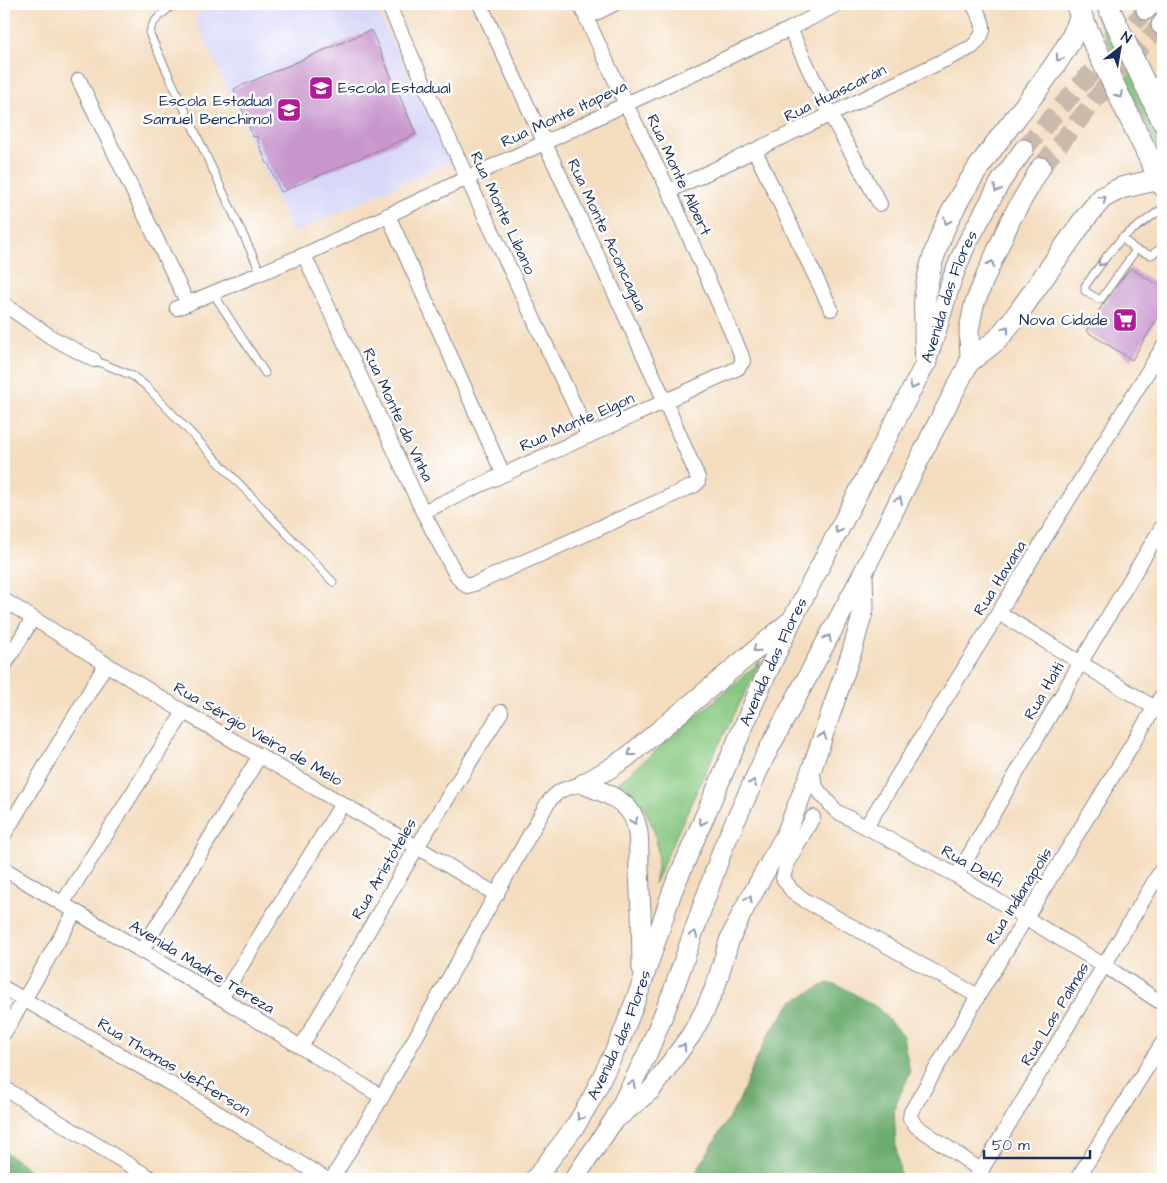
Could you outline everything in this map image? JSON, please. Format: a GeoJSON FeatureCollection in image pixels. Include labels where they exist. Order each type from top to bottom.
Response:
{"type":"FeatureCollection","features":[{"type":"Feature","properties":{"kind":"main road"},"geometry":{"type":"LineString","coordinates":[[1107,4],[1157,90],[1163,122]]}},
{"type":"Feature","properties":{"kind":"main road"},"geometry":{"type":"LineString","coordinates":[[970,361],[998,339],[1086,217],[1102,198],[1121,188],[1162,182],[1079,10]]}},
{"type":"Feature","properties":{"kind":"main road"},"geometry":{"type":"LineString","coordinates":[[926,362],[924,298],[935,249],[942,231],[974,172],[1068,46],[1079,10]]}},
{"type":"Feature","properties":{"kind":"main road","name":"Avenida das Flores"},"geometry":{"type":"LineString","coordinates":[[535,1179],[576,1125],[592,1098],[621,1038],[642,986],[672,892],[761,686],[793,618],[926,362],[952,279],[965,247],[1001,181],[1024,148]]}},
{"type":"Feature","properties":{"kind":"main road","name":"Avenida das Flores"},"geometry":{"type":"LineString","coordinates":[[574,1179],[614,1120],[648,1052],[673,992],[724,848],[765,756],[862,575],[970,361],[969,330],[974,305],[1011,220],[1041,167]]}},
{"type":"Feature","properties":{"kind":"main road"},"geometry":{"type":"LineString","coordinates":[[614,1120],[651,1090],[691,1035],[716,985],[729,941],[742,911],[786,834],[812,768],[853,648],[864,608],[862,575]]}},
{"type":"Feature","properties":{"kind":"main road"},"geometry":{"type":"LineString","coordinates":[[583,784],[626,757],[793,618]]}},
{"type":"Feature","properties":{"kind":"main road"},"geometry":{"type":"LineString","coordinates":[[583,784],[614,797],[629,809],[635,820],[638,835],[642,916],[642,986]]}},
{"type":"Feature","properties":{"kind":"street","name":"Rua Monte Libano"},"geometry":{"type":"LineString","coordinates":[[388,4],[467,178],[590,436]]}},
{"type":"Feature","properties":{"kind":"street","name":"Rua Monte Aconcagua"},"geometry":{"type":"LineString","coordinates":[[467,586],[698,482],[698,478],[665,402],[480,4]]}},
{"type":"Feature","properties":{"kind":"street","name":"Rua Monte Albert"},"geometry":{"type":"LineString","coordinates":[[580,4],[669,191],[743,361]]}},
{"type":"Feature","properties":{"kind":"street"},"geometry":{"type":"LineString","coordinates":[[586,18],[614,4]]}},
{"type":"Feature","properties":{"kind":"street","name":"Rua Monte Itapeva"},"geometry":{"type":"LineString","coordinates":[[79,80],[183,306],[304,255],[790,29],[838,4]]}},
{"type":"Feature","properties":{"kind":"street","name":"Rua Huascarán"},"geometry":{"type":"LineString","coordinates":[[669,191],[972,47],[983,34],[981,19],[973,4]]}},
{"type":"Feature","properties":{"kind":"street"},"geometry":{"type":"LineString","coordinates":[[790,29],[830,114],[880,204]]}},
{"type":"Feature","properties":{"kind":"street"},"geometry":{"type":"LineString","coordinates":[[755,151],[831,309]]}},
{"type":"Feature","properties":{"kind":"street"},"geometry":{"type":"LineString","coordinates":[[388,215],[503,474]]}},
{"type":"Feature","properties":{"kind":"street","name":"Rua Monte da Vinha"},"geometry":{"type":"LineString","coordinates":[[304,255],[423,512],[454,571],[467,586]]}},
{"type":"Feature","properties":{"kind":"street"},"geometry":{"type":"LineString","coordinates":[[4,304],[52,337],[94,360]]}},
{"type":"Feature","properties":{"kind":"street","name":"Rua Havana"},"geometry":{"type":"LineString","coordinates":[[866,827],[1163,347]]}},
{"type":"Feature","properties":{"kind":"street","name":"Rua Monte Elgon"},"geometry":{"type":"LineString","coordinates":[[423,512],[738,368],[743,361]]}},
{"type":"Feature","properties":{"kind":"street","name":"Rua Haiti"},"geometry":{"type":"LineString","coordinates":[[957,876],[1081,662],[1163,526]]}},
{"type":"Feature","properties":{"kind":"street","name":"Rua Sérgio Vieira de Melo"},"geometry":{"type":"LineString","coordinates":[[4,600],[184,712],[497,895]]}},
{"type":"Feature","properties":{"kind":"street"},"geometry":{"type":"LineString","coordinates":[[999,613],[1159,710]]}},
{"type":"Feature","properties":{"kind":"street"},"geometry":{"type":"LineString","coordinates":[[4,666],[33,618]]}},
{"type":"Feature","properties":{"kind":"street"},"geometry":{"type":"LineString","coordinates":[[4,835],[106,664]]}},
{"type":"Feature","properties":{"kind":"street","name":"Rua Indianápolis"},"geometry":{"type":"LineString","coordinates":[[979,1175],[916,1126],[910,1118],[913,1107],[1026,918],[1159,710],[1163,694]]}},
{"type":"Feature","properties":{"kind":"street"},"geometry":{"type":"LineString","coordinates":[[62,904],[184,712]]}},
{"type":"Feature","properties":{"kind":"street","name":"Rua Aristóteles"},"geometry":{"type":"LineString","coordinates":[[301,1047],[417,847],[501,712]]}},
{"type":"Feature","properties":{"kind":"street"},"geometry":{"type":"LineString","coordinates":[[141,952],[260,755]]}},
{"type":"Feature","properties":{"kind":"street","name":"Rua Delfi"},"geometry":{"type":"LineString","coordinates":[[812,768],[817,788],[836,811],[957,876],[1105,966],[1163,1004]]}},
{"type":"Feature","properties":{"kind":"street"},"geometry":{"type":"LineString","coordinates":[[332,1179],[382,1097],[547,804],[552,797],[563,789],[583,784]]}},
{"type":"Feature","properties":{"kind":"street"},"geometry":{"type":"LineString","coordinates":[[221,998],[342,804]]}},
{"type":"Feature","properties":{"kind":"street"},"geometry":{"type":"LineString","coordinates":[[786,834],[813,818],[836,811]]}},
{"type":"Feature","properties":{"kind":"street"},"geometry":{"type":"LineString","coordinates":[[813,818],[787,863],[783,878],[792,891],[806,901],[978,996]]}},
{"type":"Feature","properties":{"kind":"street","name":"Rua Las Palmas"},"geometry":{"type":"LineString","coordinates":[[979,1175],[1163,867]]}},
{"type":"Feature","properties":{"kind":"street","name":"Avenida Madre Tereza"},"geometry":{"type":"LineString","coordinates":[[4,869],[221,998],[382,1097]]}},
{"type":"Feature","properties":{"kind":"street"},"geometry":{"type":"LineString","coordinates":[[4,1033],[75,912]]}},
{"type":"Feature","properties":{"kind":"street","name":"Rua Thomas Jefferson"},"geometry":{"type":"LineString","coordinates":[[4,988],[169,1083],[326,1179]]}},
{"type":"Feature","properties":{"kind":"street"},"geometry":{"type":"LineString","coordinates":[[1077,1179],[1163,1042]]}},
{"type":"Feature","properties":{"kind":"street"},"geometry":{"type":"LineString","coordinates":[[4,1088],[152,1179]]}},
{"type":"Feature","properties":{"kind":"lane"},"geometry":{"type":"LineString","coordinates":[[174,4],[152,25],[150,35],[261,273]]}},
{"type":"Feature","properties":{"kind":"lane"},"geometry":{"type":"LineString","coordinates":[[1136,250],[1101,299],[1085,291],[1085,286],[1122,238],[1163,208]]}},
{"type":"Feature","properties":{"kind":"lane"},"geometry":{"type":"LineString","coordinates":[[1122,238],[1136,250],[1151,255],[1163,247]]}},
{"type":"Feature","properties":{"kind":"lane"},"geometry":{"type":"LineString","coordinates":[[213,293],[265,373]]}},
{"type":"Feature","properties":{"kind":"lane"},"geometry":{"type":"LineString","coordinates":[[94,360],[133,376],[146,386],[334,582]]}},
{"type":"Feature","properties":{"kind":"shaded area","name":"Escola Estadual"},"geometry":{"type":"Polygon","coordinates":[[[221,4],[373,4],[452,160],[292,234],[194,16],[221,4]]]}},
{"type":"Feature","properties":{"kind":"green space"},"geometry":{"type":"Polygon","coordinates":[[[1090,4],[1101,4],[1163,136],[1163,160],[1090,4]]]}},
{"type":"Feature","properties":{"kind":"green space"},"geometry":{"type":"Polygon","coordinates":[[[761,661],[708,766],[654,884],[658,854],[653,827],[640,803],[618,783],[761,661]]]}},
{"type":"Feature","properties":{"kind":"green space"},"geometry":{"type":"Polygon","coordinates":[[[828,983],[844,988],[878,1008],[903,1036],[910,1073],[894,1108],[896,1147],[901,1179],[693,1179],[739,1101],[753,1066],[770,1032],[793,1001],[828,983]]]}},
{"type":"Feature","properties":{"kind":"green space"},"geometry":{"type":"Polygon","coordinates":[[[4,1151],[42,1179],[4,1179],[4,1151]]]}},
{"type":"Feature","properties":{"kind":"building","name":"Escola Estadual Samuel Benchimol"},"geometry":{"type":"Polygon","coordinates":[[[371,30],[416,134],[281,192],[256,136],[253,137],[234,89],[371,30]]]}},
{"type":"Feature","properties":{"kind":"building","name":"Nova Cidade"},"geometry":{"type":"Polygon","coordinates":[[[1130,268],[1163,288],[1163,309],[1132,360],[1086,331],[1103,304],[1130,268]]]}},
{"type":"Feature","properties":{"kind":"tunnel"},"geometry":{"type":"LineString","coordinates":[[1024,149],[1146,10]]}},
{"type":"Feature","properties":{"kind":"tunnel"},"geometry":{"type":"LineString","coordinates":[[1041,167],[1116,74],[1161,25]]}},
{"type":"Feature","properties":{"kind":"place","name":"Escola Estadual"},"geometry":{"type":"Point","coordinates":[321,88]}},
{"type":"Feature","properties":{"kind":"place","name":"Escola Estadual Samuel Benchimol"},"geometry":{"type":"Point","coordinates":[289,110]}},
{"type":"Feature","properties":{"kind":"place","name":"Nova Cidade"},"geometry":{"type":"Point","coordinates":[1125,320]}}]}
